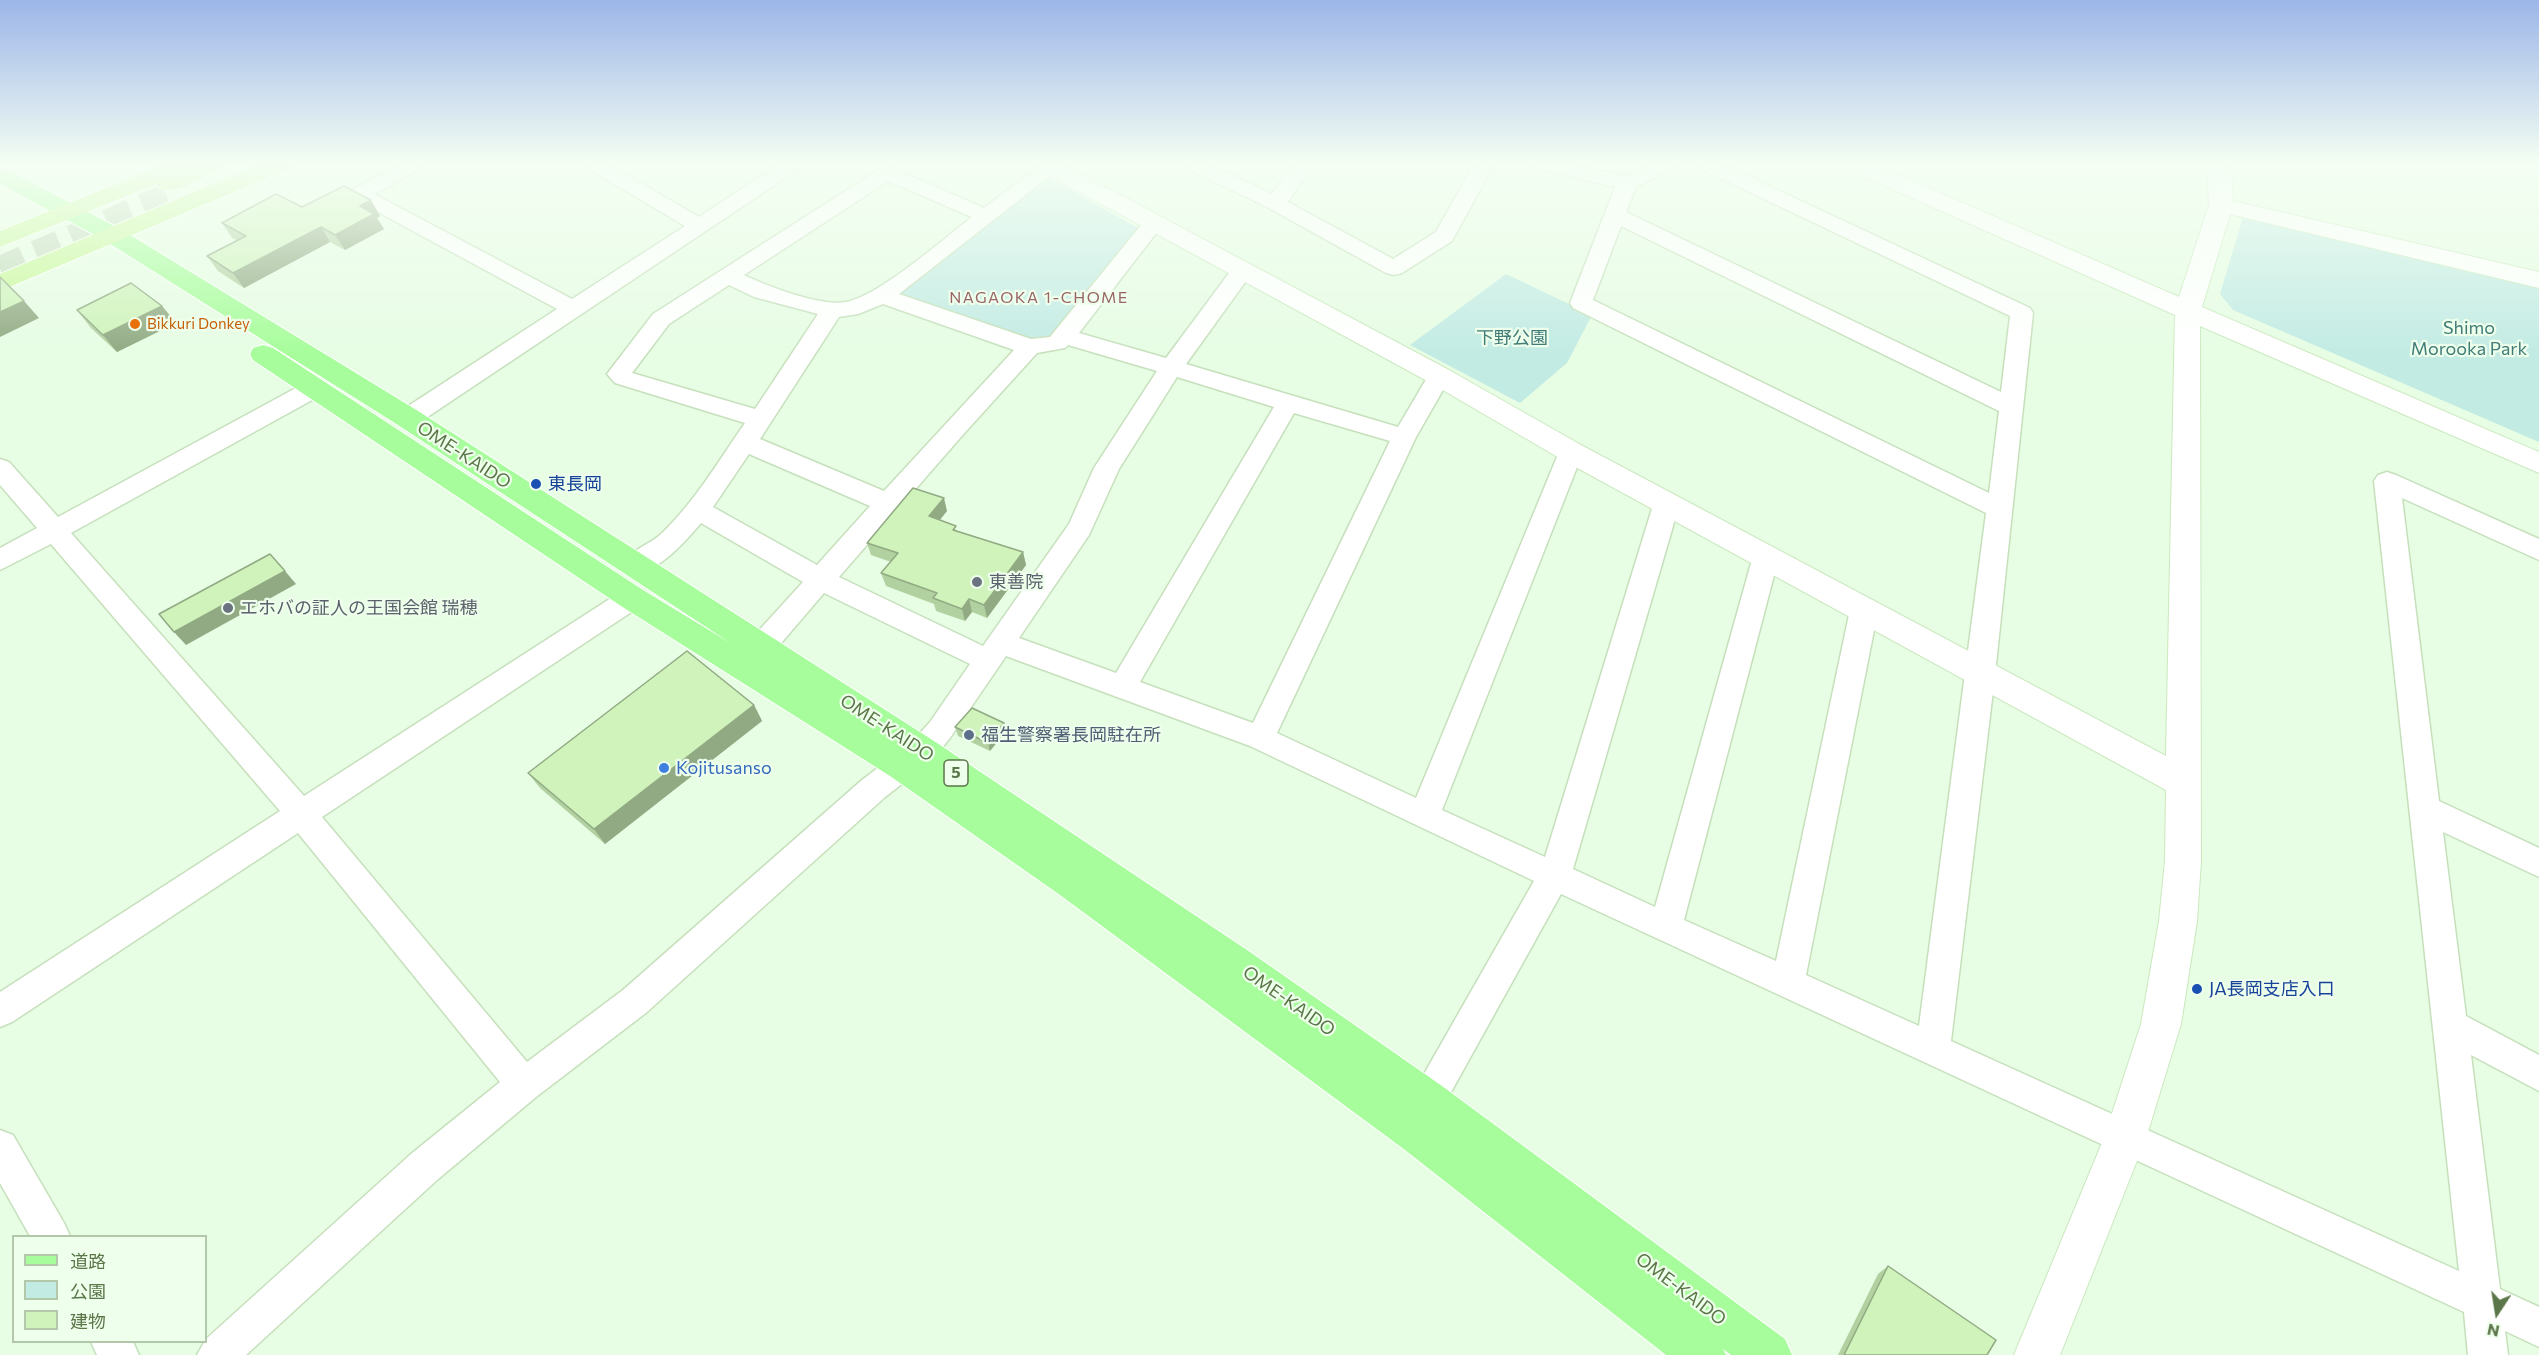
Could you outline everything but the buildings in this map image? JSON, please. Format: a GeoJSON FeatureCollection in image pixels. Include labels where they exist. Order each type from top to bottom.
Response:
{"type":"FeatureCollection","features":[{"type":"Feature","properties":{"kind":"highway"},"geometry":{"type":"LineString","coordinates":[[0,240],[31,227]]}},
{"type":"Feature","properties":{"kind":"highway"},"geometry":{"type":"LineString","coordinates":[[0,283],[131,227]]}},
{"type":"Feature","properties":{"kind":"main road","name":"OME-KAIDO"},"geometry":{"type":"LineString","coordinates":[[80,227],[408,418],[634,581],[761,647],[1510,1203],[1703,1355]]}},
{"type":"Feature","properties":{"kind":"main road","name":"OME-KAIDO"},"geometry":{"type":"LineString","coordinates":[[103,239],[315,388],[634,581],[1236,964],[1428,1100],[1769,1355]]}},
{"type":"Feature","properties":{"kind":"street"},"geometry":{"type":"LineString","coordinates":[[422,227],[573,309]]}},
{"type":"Feature","properties":{"kind":"street"},"geometry":{"type":"LineString","coordinates":[[408,418],[695,227]]}},
{"type":"Feature","properties":{"kind":"street"},"geometry":{"type":"LineString","coordinates":[[760,419],[623,378],[619,374],[661,319],[802,227]]}},
{"type":"Feature","properties":{"kind":"street"},"geometry":{"type":"LineString","coordinates":[[727,275],[762,292],[832,310],[849,309],[882,296],[971,227]]}},
{"type":"Feature","properties":{"kind":"street"},"geometry":{"type":"LineString","coordinates":[[882,296],[1030,347],[1057,343],[1150,227]]}},
{"type":"Feature","properties":{"kind":"street"},"geometry":{"type":"LineString","coordinates":[[1161,227],[1438,376],[1571,452],[2183,782]]}},
{"type":"Feature","properties":{"kind":"street"},"geometry":{"type":"LineString","coordinates":[[1319,227],[1394,268],[1444,236],[1449,227]]}},
{"type":"Feature","properties":{"kind":"street"},"geometry":{"type":"LineString","coordinates":[[1610,227],[1581,298],[1581,303],[1587,308],[2000,509]]}},
{"type":"Feature","properties":{"kind":"street"},"geometry":{"type":"LineString","coordinates":[[1638,227],[2011,407]]}},
{"type":"Feature","properties":{"kind":"street"},"geometry":{"type":"LineString","coordinates":[[1840,227],[2022,313],[1981,674],[1934,1048]]}},
{"type":"Feature","properties":{"kind":"street"},"geometry":{"type":"LineString","coordinates":[[1998,227],[2539,463]]}},
{"type":"Feature","properties":{"kind":"street"},"geometry":{"type":"LineString","coordinates":[[2037,1355],[2125,1138],[2161,1024],[2171,971],[2183,861],[2186,346],[2188,311],[2213,227]]}},
{"type":"Feature","properties":{"kind":"street"},"geometry":{"type":"LineString","coordinates":[[2315,227],[2539,280]]}},
{"type":"Feature","properties":{"kind":"street"},"geometry":{"type":"LineString","coordinates":[[218,1355],[424,1167],[524,1085],[635,1001],[912,759],[940,730],[1080,528],[1107,468],[1171,368],[1244,270]]}},
{"type":"Feature","properties":{"kind":"street"},"geometry":{"type":"LineString","coordinates":[[0,1011],[301,814],[634,581],[698,510],[832,310]]}},
{"type":"Feature","properties":{"kind":"street"},"geometry":{"type":"LineString","coordinates":[[1064,336],[1404,437]]}},
{"type":"Feature","properties":{"kind":"street"},"geometry":{"type":"LineString","coordinates":[[761,647],[951,432],[1030,347]]}},
{"type":"Feature","properties":{"kind":"street"},"geometry":{"type":"LineString","coordinates":[[1260,738],[1404,437],[1438,376]]}},
{"type":"Feature","properties":{"kind":"street"},"geometry":{"type":"LineString","coordinates":[[0,560],[315,388]]}},
{"type":"Feature","properties":{"kind":"street"},"geometry":{"type":"LineString","coordinates":[[1123,687],[1288,403]]}},
{"type":"Feature","properties":{"kind":"street"},"geometry":{"type":"LineString","coordinates":[[745,442],[889,504]]}},
{"type":"Feature","properties":{"kind":"street"},"geometry":{"type":"LineString","coordinates":[[1424,816],[1571,452]]}},
{"type":"Feature","properties":{"kind":"street"},"geometry":{"type":"LineString","coordinates":[[0,468],[301,814],[524,1085]]}},
{"type":"Feature","properties":{"kind":"street"},"geometry":{"type":"LineString","coordinates":[[2488,1355],[2387,481],[2539,550]]}},
{"type":"Feature","properties":{"kind":"street"},"geometry":{"type":"LineString","coordinates":[[1428,1100],[1555,875],[1667,502]]}},
{"type":"Feature","properties":{"kind":"street"},"geometry":{"type":"LineString","coordinates":[[698,510],[821,580],[993,651],[1123,687],[1260,738],[1424,816],[2539,1327]]}},
{"type":"Feature","properties":{"kind":"street"},"geometry":{"type":"LineString","coordinates":[[1666,926],[1766,556]]}},
{"type":"Feature","properties":{"kind":"street"},"geometry":{"type":"LineString","coordinates":[[1788,982],[1864,610]]}},
{"type":"Feature","properties":{"kind":"street"},"geometry":{"type":"LineString","coordinates":[[2424,808],[2539,863]]}},
{"type":"Feature","properties":{"kind":"street"},"geometry":{"type":"LineString","coordinates":[[2449,1026],[2539,1074]]}},
{"type":"Feature","properties":{"kind":"street"},"geometry":{"type":"LineString","coordinates":[[0,1148],[50,1235]]}},
{"type":"Feature","properties":{"kind":"green space"},"geometry":{"type":"Polygon","coordinates":[[[981,227],[1138,228],[1050,340],[1039,343],[896,296],[981,227]]]}},
{"type":"Feature","properties":{"kind":"green space","name":"Shimo Morooka Park"},"geometry":{"type":"Polygon","coordinates":[[[2240,227],[2287,227],[2539,286],[2539,442],[2233,310],[2220,294],[2240,227]]]}},
{"type":"Feature","properties":{"kind":"green space","name":"下野公園"},"geometry":{"type":"Polygon","coordinates":[[[1506,274],[1592,315],[1567,363],[1520,403],[1410,345],[1506,274]]]}},
{"type":"Feature","properties":{"kind":"tunnel"},"geometry":{"type":"LineString","coordinates":[[0,269],[97,227]]}},
{"type":"Feature","properties":{"kind":"place","name":"Bikkuri Donkey"},"geometry":{"type":"Point","coordinates":[135,324]}},
{"type":"Feature","properties":{"kind":"place","name":"東長岡"},"geometry":{"type":"Point","coordinates":[536,484]}},
{"type":"Feature","properties":{"kind":"place","name":"東善院"},"geometry":{"type":"Point","coordinates":[977,582]}},
{"type":"Feature","properties":{"kind":"place","name":"エホバの証人の王国会館 瑞穂"},"geometry":{"type":"Point","coordinates":[228,608]}},
{"type":"Feature","properties":{"kind":"place","name":"福生警察署長岡駐在所"},"geometry":{"type":"Point","coordinates":[969,735]}},
{"type":"Feature","properties":{"kind":"place","name":"Kojitusanso"},"geometry":{"type":"Point","coordinates":[664,768]}},
{"type":"Feature","properties":{"kind":"place","name":"JA長岡支店入口"},"geometry":{"type":"Point","coordinates":[2197,989]}},
{"type":"Feature","properties":{"kind":"district","name":"NAGAOKA 1-CHOME"},"geometry":{"type":"Point","coordinates":[1039,298]}}]}
